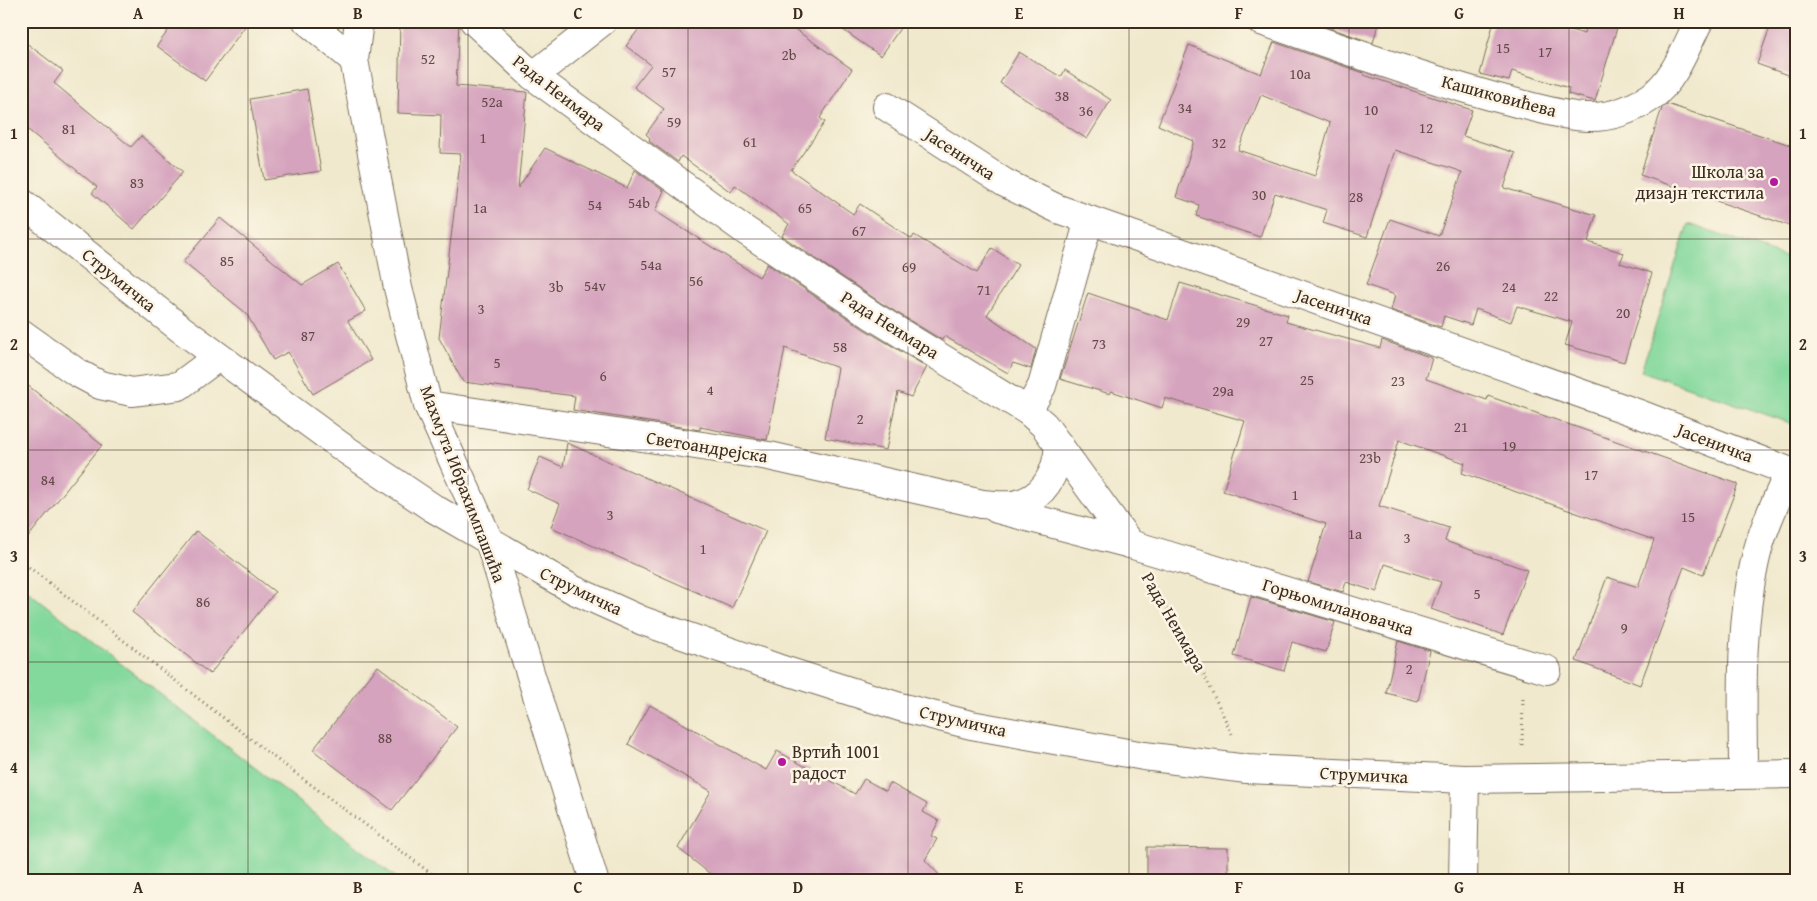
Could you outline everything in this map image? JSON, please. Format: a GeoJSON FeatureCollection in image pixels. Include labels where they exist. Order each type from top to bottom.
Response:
{"type":"FeatureCollection","features":[{"type":"Feature","properties":{"kind":"street"},"geometry":{"type":"LineString","coordinates":[[307,21],[354,60]]}},
{"type":"Feature","properties":{"kind":"street","name":"Махмута Ибрахимпашића"},"geometry":{"type":"LineString","coordinates":[[359,21],[354,60],[398,288],[428,405],[490,543],[594,880]]}},
{"type":"Feature","properties":{"kind":"street","name":"Рада Неимара"},"geometry":{"type":"LineString","coordinates":[[474,21],[533,76],[743,229],[873,316],[1028,410],[1044,425],[1130,544]]}},
{"type":"Feature","properties":{"kind":"street"},"geometry":{"type":"LineString","coordinates":[[533,76],[603,21]]}},
{"type":"Feature","properties":{"kind":"street","name":"Кашиковићева"},"geometry":{"type":"LineString","coordinates":[[1261,21],[1470,91],[1531,106],[1589,117],[1610,116],[1652,96],[1664,85],[1674,71],[1699,21]]}},
{"type":"Feature","properties":{"kind":"street","name":"Јасеничка"},"geometry":{"type":"LineString","coordinates":[[887,107],[1005,183],[1089,220],[1633,412],[1792,473]]}},
{"type":"Feature","properties":{"kind":"street","name":"Струмичка"},"geometry":{"type":"LineString","coordinates":[[21,202],[218,357],[342,447],[433,508],[490,543],[574,590],[643,621],[777,668],[900,707],[971,725],[1144,756],[1247,769],[1465,780],[1796,774]]}},
{"type":"Feature","properties":{"kind":"street"},"geometry":{"type":"LineString","coordinates":[[1028,410],[1042,386],[1089,220]]}},
{"type":"Feature","properties":{"kind":"street"},"geometry":{"type":"LineString","coordinates":[[21,332],[76,372],[100,385],[132,392],[179,386],[218,357]]}},
{"type":"Feature","properties":{"kind":"street","name":"Светоандрејска"},"geometry":{"type":"LineString","coordinates":[[428,405],[768,456],[982,504],[1130,544]]}},
{"type":"Feature","properties":{"kind":"street","name":"Светоандрејска"},"geometry":{"type":"LineString","coordinates":[[982,504],[1013,505],[1042,490],[1051,479],[1057,463],[1059,445]]}},
{"type":"Feature","properties":{"kind":"street"},"geometry":{"type":"LineString","coordinates":[[1743,774],[1744,645],[1747,609],[1755,561],[1765,526],[1792,473]]}},
{"type":"Feature","properties":{"kind":"street","name":"Горњомилановачка"},"geometry":{"type":"LineString","coordinates":[[1130,544],[1536,667]]}},
{"type":"Feature","properties":{"kind":"street"},"geometry":{"type":"LineString","coordinates":[[1463,880],[1465,780]]}},
{"type":"Feature","properties":{"kind":"path","name":"Рада Неимара"},"geometry":{"type":"LineString","coordinates":[[1130,544],[1169,609],[1221,706]]}},
{"type":"Feature","properties":{"kind":"path"},"geometry":{"type":"LineString","coordinates":[[21,561],[290,770],[440,880]]}},
{"type":"Feature","properties":{"kind":"path"},"geometry":{"type":"LineString","coordinates":[[1520,778],[1536,667]]}},
{"type":"Feature","properties":{"kind":"green space"},"geometry":{"type":"Polygon","coordinates":[[[1688,224],[1796,261],[1796,425],[1641,371],[1688,224]]]}},
{"type":"Feature","properties":{"kind":"green space"},"geometry":{"type":"Polygon","coordinates":[[[21,586],[398,879],[21,880],[21,586]]]}},
{"type":"Feature","properties":{"kind":"building"},"geometry":{"type":"Polygon","coordinates":[[[175,21],[249,21],[205,81],[157,46],[175,21]]]}},
{"type":"Feature","properties":{"kind":"building"},"geometry":{"type":"Polygon","coordinates":[[[400,21],[459,21],[456,86],[527,92],[518,188],[545,148],[627,188],[635,170],[664,191],[655,211],[759,277],[767,264],[864,329],[927,367],[911,397],[898,392],[886,450],[825,438],[838,368],[785,348],[767,440],[700,427],[700,430],[573,410],[575,396],[463,382],[439,338],[461,154],[440,153],[441,115],[398,113],[400,21]]]}},
{"type":"Feature","properties":{"kind":"building"},"geometry":{"type":"Polygon","coordinates":[[[645,21],[783,21],[852,69],[820,118],[825,122],[791,170],[853,214],[860,204],[912,239],[914,235],[977,273],[992,248],[1018,265],[987,315],[1036,349],[1031,369],[1013,363],[1008,373],[944,336],[942,340],[881,303],[782,236],[789,224],[735,185],[731,192],[681,156],[678,162],[649,141],[650,138],[646,134],[664,109],[634,87],[651,65],[626,46],[645,21]]]}},
{"type":"Feature","properties":{"kind":"building"},"geometry":{"type":"Polygon","coordinates":[[[830,21],[905,21],[881,56],[830,21]]]}},
{"type":"Feature","properties":{"kind":"building"},"geometry":{"type":"Polygon","coordinates":[[[1310,21],[1379,21],[1373,43],[1310,21]]]}},
{"type":"Feature","properties":{"kind":"building"},"geometry":{"type":"Polygon","coordinates":[[[1494,21],[1541,21],[1584,34],[1587,21],[1619,21],[1595,101],[1568,94],[1569,88],[1512,71],[1509,81],[1480,74],[1494,21]]]}},
{"type":"Feature","properties":{"kind":"building"},"geometry":{"type":"Polygon","coordinates":[[[1772,21],[1796,21],[1796,78],[1757,64],[1772,21]]]}},
{"type":"Feature","properties":{"kind":"building"},"geometry":{"type":"Polygon","coordinates":[[[21,39],[63,71],[54,83],[131,147],[141,136],[183,172],[134,229],[92,193],[97,187],[21,124],[21,39]]]}},
{"type":"Feature","properties":{"kind":"building"},"geometry":{"type":"Polygon","coordinates":[[[1274,42],[1364,73],[1364,75],[1472,110],[1463,136],[1515,153],[1504,188],[1596,215],[1588,242],[1624,253],[1620,263],[1652,273],[1624,362],[1565,345],[1572,322],[1517,306],[1511,322],[1476,309],[1471,325],[1444,316],[1441,327],[1391,310],[1395,295],[1366,285],[1390,219],[1439,236],[1462,173],[1457,170],[1395,150],[1367,237],[1323,223],[1327,210],[1275,193],[1260,237],[1196,216],[1199,205],[1176,197],[1194,141],[1158,125],[1189,45],[1261,74],[1274,42]],[[1261,95],[1238,150],[1315,176],[1330,123],[1261,95]]]}},
{"type":"Feature","properties":{"kind":"building"},"geometry":{"type":"Polygon","coordinates":[[[1019,52],[1061,77],[1065,70],[1111,100],[1087,139],[1000,83],[1019,52]]]}},
{"type":"Feature","properties":{"kind":"building"},"geometry":{"type":"Polygon","coordinates":[[[307,89],[321,171],[264,180],[250,99],[307,89]]]}},
{"type":"Feature","properties":{"kind":"building"},"geometry":{"type":"Polygon","coordinates":[[[1667,104],[1796,147],[1796,228],[1640,175],[1662,108],[1667,104]]]}},
{"type":"Feature","properties":{"kind":"building"},"geometry":{"type":"Polygon","coordinates":[[[220,218],[302,285],[338,264],[366,311],[348,321],[371,360],[313,394],[288,352],[273,360],[246,313],[183,262],[220,218]]]}},
{"type":"Feature","properties":{"kind":"building"},"geometry":{"type":"Polygon","coordinates":[[[1180,283],[1288,315],[1286,322],[1380,348],[1382,340],[1432,358],[1426,379],[1487,400],[1488,396],[1738,484],[1703,575],[1684,567],[1640,685],[1576,661],[1607,577],[1638,587],[1654,540],[1462,473],[1465,463],[1399,440],[1379,506],[1449,528],[1445,541],[1527,570],[1503,635],[1431,609],[1441,582],[1385,564],[1377,592],[1346,582],[1343,592],[1308,582],[1326,524],[1223,491],[1245,421],[1165,398],[1162,408],[1111,391],[1110,394],[1060,379],[1088,293],[1168,320],[1180,283]]]}},
{"type":"Feature","properties":{"kind":"building"},"geometry":{"type":"Polygon","coordinates":[[[21,380],[102,445],[21,546],[21,380]]]}},
{"type":"Feature","properties":{"kind":"building"},"geometry":{"type":"Polygon","coordinates":[[[567,443],[766,531],[732,608],[551,527],[560,504],[527,489],[540,457],[563,467],[567,443]]]}},
{"type":"Feature","properties":{"kind":"building"},"geometry":{"type":"Polygon","coordinates":[[[196,531],[275,592],[210,674],[132,612],[196,531]]]}},
{"type":"Feature","properties":{"kind":"building"},"geometry":{"type":"Polygon","coordinates":[[[1251,597],[1335,622],[1326,652],[1292,642],[1284,671],[1234,656],[1251,597]]]}},
{"type":"Feature","properties":{"kind":"building"},"geometry":{"type":"Polygon","coordinates":[[[1398,641],[1430,651],[1418,701],[1386,693],[1398,641]]]}},
{"type":"Feature","properties":{"kind":"building"},"geometry":{"type":"Polygon","coordinates":[[[378,666],[457,727],[392,810],[313,750],[378,666]]]}},
{"type":"Feature","properties":{"kind":"building"},"geometry":{"type":"Polygon","coordinates":[[[650,705],[766,770],[777,751],[855,794],[864,779],[886,791],[890,783],[927,804],[923,812],[939,821],[931,836],[937,839],[925,860],[944,880],[725,880],[709,873],[678,848],[711,791],[628,744],[650,705]]]}},
{"type":"Feature","properties":{"kind":"building"},"geometry":{"type":"Polygon","coordinates":[[[1147,847],[1228,848],[1228,880],[1147,880],[1147,847]]]}},
{"type":"Feature","properties":{"kind":"place","name":"Школа за дизајн текстила"},"geometry":{"type":"Point","coordinates":[1774,182]}},
{"type":"Feature","properties":{"kind":"place","name":"Вртић 1001 радост"},"geometry":{"type":"Point","coordinates":[782,762]}}]}
